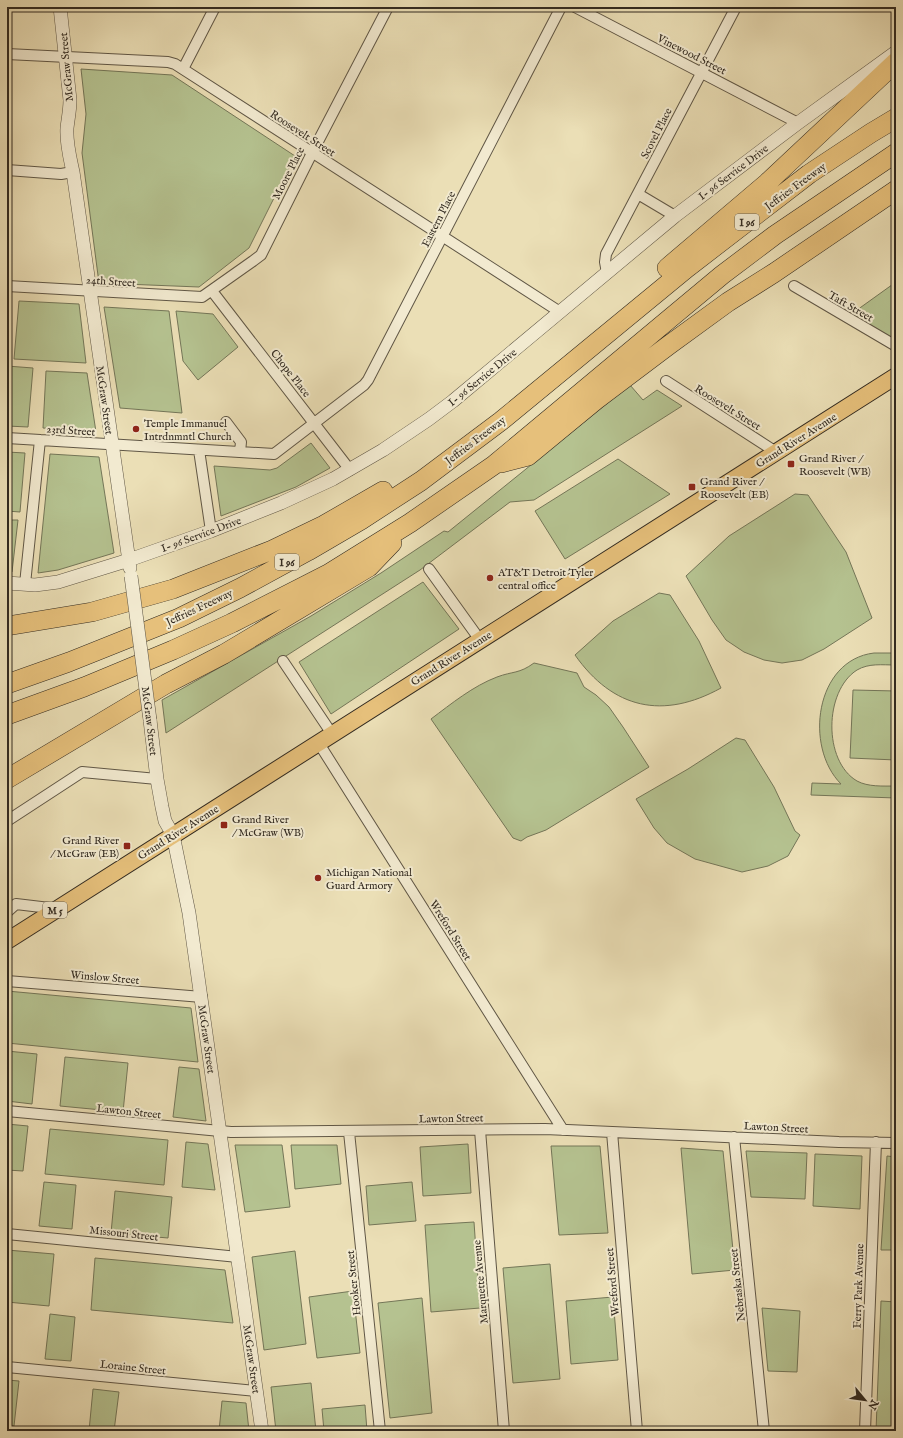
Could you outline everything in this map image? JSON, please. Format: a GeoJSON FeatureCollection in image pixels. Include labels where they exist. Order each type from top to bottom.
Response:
{"type":"FeatureCollection","features":[{"type":"Feature","properties":{"kind":"highway"},"geometry":{"type":"LineString","coordinates":[[605,335],[625,306],[767,183],[896,62]]}},
{"type":"Feature","properties":{"kind":"highway","name":"Jeffries Freeway"},"geometry":{"type":"LineString","coordinates":[[7,684],[69,662],[179,618],[240,588],[361,520],[421,481],[501,421],[687,268],[809,174],[896,118]]}},
{"type":"Feature","properties":{"kind":"highway","name":"I 96"},"geometry":{"type":"LineString","coordinates":[[7,715],[84,687],[173,650],[232,623],[328,574],[410,523],[494,465],[722,275],[775,234],[896,153]]}},
{"type":"Feature","properties":{"kind":"highway"},"geometry":{"type":"LineString","coordinates":[[494,465],[528,456],[596,400],[728,302],[774,273],[896,190]]}},
{"type":"Feature","properties":{"kind":"highway"},"geometry":{"type":"LineString","coordinates":[[7,626],[31,621],[79,615],[126,603],[173,589],[272,550],[324,525],[385,490],[438,454],[493,413],[538,390]]}},
{"type":"Feature","properties":{"kind":"highway"},"geometry":{"type":"LineString","coordinates":[[7,779],[161,687],[224,654],[369,567],[410,523]]}},
{"type":"Feature","properties":{"kind":"highway"},"geometry":{"type":"LineString","coordinates":[[7,619],[31,621]]}},
{"type":"Feature","properties":{"kind":"highway"},"geometry":{"type":"LineString","coordinates":[[7,762],[66,745]]}},
{"type":"Feature","properties":{"kind":"main road","name":"Grand River Avenue"},"geometry":{"type":"LineString","coordinates":[[7,941],[896,376]]}},
{"type":"Feature","properties":{"kind":"street","name":"McGraw Street"},"geometry":{"type":"LineString","coordinates":[[60,7],[70,100],[67,129],[68,146],[129,560],[150,720],[156,779],[165,821],[173,835],[189,913],[262,1431]]}},
{"type":"Feature","properties":{"kind":"street"},"geometry":{"type":"LineString","coordinates":[[183,69],[215,7]]}},
{"type":"Feature","properties":{"kind":"street","name":"Moore Place"},"geometry":{"type":"LineString","coordinates":[[212,291],[261,255],[388,7]]}},
{"type":"Feature","properties":{"kind":"street","name":"Eastern Place"},"geometry":{"type":"LineString","coordinates":[[314,424],[364,385],[368,380],[561,7]]}},
{"type":"Feature","properties":{"kind":"street","name":"Vinewood Street"},"geometry":{"type":"LineString","coordinates":[[575,7],[798,123]]}},
{"type":"Feature","properties":{"kind":"street","name":"Scovel Place"},"geometry":{"type":"LineString","coordinates":[[607,274],[605,262],[606,254],[736,7]]}},
{"type":"Feature","properties":{"kind":"street","name":"I- 96 Service Drive"},"geometry":{"type":"LineString","coordinates":[[7,583],[35,585],[58,582],[129,560],[211,531],[305,493],[350,470],[383,450],[453,401],[675,216],[798,123],[896,52]]}},
{"type":"Feature","properties":{"kind":"street","name":"Roosevelt Street"},"geometry":{"type":"LineString","coordinates":[[7,54],[168,62],[175,64],[560,312]]}},
{"type":"Feature","properties":{"kind":"street"},"geometry":{"type":"LineString","coordinates":[[7,170],[62,174],[73,172]]}},
{"type":"Feature","properties":{"kind":"street"},"geometry":{"type":"LineString","coordinates":[[638,194],[675,216]]}},
{"type":"Feature","properties":{"kind":"street","name":"24th Street"},"geometry":{"type":"LineString","coordinates":[[7,286],[202,298],[212,291]]}},
{"type":"Feature","properties":{"kind":"street","name":"Taft Street"},"geometry":{"type":"LineString","coordinates":[[794,286],[896,346]]}},
{"type":"Feature","properties":{"kind":"street","name":"Chope Place"},"geometry":{"type":"LineString","coordinates":[[212,291],[350,470]]}},
{"type":"Feature","properties":{"kind":"street","name":"Roosevelt Street"},"geometry":{"type":"LineString","coordinates":[[666,382],[776,452]]}},
{"type":"Feature","properties":{"kind":"street"},"geometry":{"type":"LineString","coordinates":[[226,422],[241,442],[240,452]]}},
{"type":"Feature","properties":{"kind":"street","name":"23rd Street"},"geometry":{"type":"LineString","coordinates":[[7,438],[274,454],[314,424]]}},
{"type":"Feature","properties":{"kind":"street"},"geometry":{"type":"LineString","coordinates":[[25,584],[40,440]]}},
{"type":"Feature","properties":{"kind":"street"},"geometry":{"type":"LineString","coordinates":[[199,450],[211,531]]}},
{"type":"Feature","properties":{"kind":"street"},"geometry":{"type":"LineString","coordinates":[[429,569],[480,640]]}},
{"type":"Feature","properties":{"kind":"street"},"geometry":{"type":"LineString","coordinates":[[283,661],[332,734]]}},
{"type":"Feature","properties":{"kind":"street","name":"Wreford Street"},"geometry":{"type":"LineString","coordinates":[[318,742],[563,1130]]}},
{"type":"Feature","properties":{"kind":"street"},"geometry":{"type":"LineString","coordinates":[[7,821],[82,772],[156,779]]}},
{"type":"Feature","properties":{"kind":"street"},"geometry":{"type":"LineString","coordinates":[[7,912],[12,903],[58,909]]}},
{"type":"Feature","properties":{"kind":"street","name":"Winslow Street"},"geometry":{"type":"LineString","coordinates":[[7,980],[202,997]]}},
{"type":"Feature","properties":{"kind":"street","name":"Lawton Street"},"geometry":{"type":"LineString","coordinates":[[7,1111],[220,1132],[563,1130],[839,1142],[896,1143]]}},
{"type":"Feature","properties":{"kind":"street","name":"Marquette Avenue"},"geometry":{"type":"LineString","coordinates":[[480,1130],[504,1431]]}},
{"type":"Feature","properties":{"kind":"street","name":"Hooker Street"},"geometry":{"type":"LineString","coordinates":[[349,1132],[380,1431]]}},
{"type":"Feature","properties":{"kind":"street","name":"Wreford Street"},"geometry":{"type":"LineString","coordinates":[[612,1132],[637,1431]]}},
{"type":"Feature","properties":{"kind":"street","name":"Nebraska Street"},"geometry":{"type":"LineString","coordinates":[[734,1137],[764,1431]]}},
{"type":"Feature","properties":{"kind":"street","name":"Ferry Park Avenue"},"geometry":{"type":"LineString","coordinates":[[865,1431],[876,1142]]}},
{"type":"Feature","properties":{"kind":"street","name":"Missouri Street"},"geometry":{"type":"LineString","coordinates":[[7,1234],[238,1256]]}},
{"type":"Feature","properties":{"kind":"street","name":"Loraine Street"},"geometry":{"type":"LineString","coordinates":[[7,1367],[257,1391]]}},
{"type":"Feature","properties":{"kind":"green space"},"geometry":{"type":"Polygon","coordinates":[[[81,69],[172,75],[295,156],[249,248],[199,287],[99,283],[82,153],[86,114],[81,69]]]}},
{"type":"Feature","properties":{"kind":"green space"},"geometry":{"type":"Polygon","coordinates":[[[896,282],[896,342],[850,315],[896,282]]]}},
{"type":"Feature","properties":{"kind":"green space"},"geometry":{"type":"Polygon","coordinates":[[[19,301],[79,304],[86,363],[14,359],[19,301]]]}},
{"type":"Feature","properties":{"kind":"green space"},"geometry":{"type":"Polygon","coordinates":[[[104,307],[169,311],[182,413],[120,408],[104,307]]]}},
{"type":"Feature","properties":{"kind":"green space"},"geometry":{"type":"Polygon","coordinates":[[[176,311],[213,314],[238,347],[198,380],[183,361],[176,311]]]}},
{"type":"Feature","properties":{"kind":"green space"},"geometry":{"type":"Polygon","coordinates":[[[7,366],[33,368],[28,427],[7,426],[7,366]]]}},
{"type":"Feature","properties":{"kind":"green space"},"geometry":{"type":"Polygon","coordinates":[[[46,371],[87,373],[96,432],[43,428],[46,371]]]}},
{"type":"Feature","properties":{"kind":"green space"},"geometry":{"type":"Polygon","coordinates":[[[630,385],[643,400],[657,390],[682,406],[534,500],[510,502],[420,570],[166,733],[162,700],[311,616],[381,573],[444,531],[448,532],[630,385]]]}},
{"type":"Feature","properties":{"kind":"green space"},"geometry":{"type":"Polygon","coordinates":[[[311,443],[330,468],[296,487],[221,516],[214,466],[270,470],[277,468],[311,443]]]}},
{"type":"Feature","properties":{"kind":"green space"},"geometry":{"type":"Polygon","coordinates":[[[7,452],[25,453],[20,512],[7,511],[7,452]]]}},
{"type":"Feature","properties":{"kind":"green space"},"geometry":{"type":"Polygon","coordinates":[[[50,454],[99,457],[114,553],[58,570],[38,573],[50,454]]]}},
{"type":"Feature","properties":{"kind":"green space"},"geometry":{"type":"Polygon","coordinates":[[[618,459],[670,494],[565,559],[535,511],[618,459]]]}},
{"type":"Feature","properties":{"kind":"green space"},"geometry":{"type":"Polygon","coordinates":[[[795,494],[808,495],[846,552],[872,618],[824,649],[802,660],[782,663],[764,660],[744,652],[726,640],[712,620],[686,576],[729,536],[795,494]]]}},
{"type":"Feature","properties":{"kind":"green space"},"geometry":{"type":"Polygon","coordinates":[[[7,520],[18,520],[12,572],[7,572],[7,520]]]}},
{"type":"Feature","properties":{"kind":"green space"},"geometry":{"type":"Polygon","coordinates":[[[423,582],[459,629],[331,714],[299,662],[423,582]]]}},
{"type":"Feature","properties":{"kind":"green space"},"geometry":{"type":"Polygon","coordinates":[[[659,593],[670,595],[699,641],[721,688],[700,698],[679,704],[659,706],[640,704],[623,698],[606,687],[590,673],[575,655],[613,621],[659,593]]]}},
{"type":"Feature","properties":{"kind":"green space"},"geometry":{"type":"Polygon","coordinates":[[[874,653],[896,653],[896,665],[866,666],[857,670],[846,680],[838,693],[834,709],[832,726],[833,743],[838,758],[846,771],[857,781],[876,786],[896,786],[896,798],[811,795],[812,783],[841,784],[829,768],[822,749],[820,728],[822,707],[828,688],[839,671],[854,659],[874,653]]]}},
{"type":"Feature","properties":{"kind":"green space"},"geometry":{"type":"Polygon","coordinates":[[[534,663],[577,673],[584,687],[596,695],[609,707],[649,767],[546,830],[527,837],[521,841],[513,838],[431,719],[479,685],[497,677],[520,671],[534,663]]]}},
{"type":"Feature","properties":{"kind":"green space"},"geometry":{"type":"Polygon","coordinates":[[[853,690],[896,691],[896,760],[850,758],[853,690]]]}},
{"type":"Feature","properties":{"kind":"green space"},"geometry":{"type":"Polygon","coordinates":[[[736,738],[745,740],[774,787],[795,831],[800,835],[788,856],[768,866],[742,872],[695,859],[667,843],[654,828],[636,799],[688,769],[736,738]]]}},
{"type":"Feature","properties":{"kind":"green space"},"geometry":{"type":"Polygon","coordinates":[[[7,991],[191,1008],[198,1062],[7,1043],[7,991]]]}},
{"type":"Feature","properties":{"kind":"green space"},"geometry":{"type":"Polygon","coordinates":[[[7,1051],[37,1054],[32,1104],[7,1101],[7,1051]]]}},
{"type":"Feature","properties":{"kind":"green space"},"geometry":{"type":"Polygon","coordinates":[[[65,1057],[128,1063],[123,1112],[60,1106],[65,1057]]]}},
{"type":"Feature","properties":{"kind":"green space"},"geometry":{"type":"Polygon","coordinates":[[[179,1067],[199,1069],[206,1121],[173,1117],[179,1067]]]}},
{"type":"Feature","properties":{"kind":"green space"},"geometry":{"type":"Polygon","coordinates":[[[7,1124],[28,1126],[23,1171],[7,1170],[7,1124]]]}},
{"type":"Feature","properties":{"kind":"green space"},"geometry":{"type":"Polygon","coordinates":[[[50,1129],[168,1140],[164,1185],[45,1174],[50,1129]]]}},
{"type":"Feature","properties":{"kind":"green space"},"geometry":{"type":"Polygon","coordinates":[[[186,1142],[208,1144],[215,1190],[182,1187],[186,1142]]]}},
{"type":"Feature","properties":{"kind":"green space"},"geometry":{"type":"Polygon","coordinates":[[[468,1144],[471,1193],[423,1196],[420,1147],[468,1144]]]}},
{"type":"Feature","properties":{"kind":"green space"},"geometry":{"type":"Polygon","coordinates":[[[235,1145],[282,1145],[290,1207],[245,1212],[235,1145]]]}},
{"type":"Feature","properties":{"kind":"green space"},"geometry":{"type":"Polygon","coordinates":[[[291,1145],[337,1145],[341,1184],[295,1189],[291,1145]]]}},
{"type":"Feature","properties":{"kind":"green space"},"geometry":{"type":"Polygon","coordinates":[[[551,1146],[600,1146],[608,1233],[559,1235],[551,1146]]]}},
{"type":"Feature","properties":{"kind":"green space"},"geometry":{"type":"Polygon","coordinates":[[[681,1148],[723,1151],[735,1270],[692,1274],[681,1148]]]}},
{"type":"Feature","properties":{"kind":"green space"},"geometry":{"type":"Polygon","coordinates":[[[746,1151],[807,1153],[805,1199],[751,1197],[746,1151]]]}},
{"type":"Feature","properties":{"kind":"green space"},"geometry":{"type":"Polygon","coordinates":[[[815,1154],[862,1156],[860,1209],[813,1206],[815,1154]]]}},
{"type":"Feature","properties":{"kind":"green space"},"geometry":{"type":"Polygon","coordinates":[[[887,1156],[896,1157],[896,1250],[881,1250],[887,1156]]]}},
{"type":"Feature","properties":{"kind":"green space"},"geometry":{"type":"Polygon","coordinates":[[[44,1182],[76,1185],[72,1229],[39,1226],[44,1182]]]}},
{"type":"Feature","properties":{"kind":"green space"},"geometry":{"type":"Polygon","coordinates":[[[412,1182],[416,1221],[369,1225],[366,1186],[412,1182]]]}},
{"type":"Feature","properties":{"kind":"green space"},"geometry":{"type":"Polygon","coordinates":[[[115,1191],[172,1197],[168,1238],[111,1233],[115,1191]]]}},
{"type":"Feature","properties":{"kind":"green space"},"geometry":{"type":"Polygon","coordinates":[[[474,1222],[480,1308],[431,1312],[425,1225],[474,1222]]]}},
{"type":"Feature","properties":{"kind":"green space"},"geometry":{"type":"Polygon","coordinates":[[[7,1250],[54,1254],[49,1306],[7,1302],[7,1250]]]}},
{"type":"Feature","properties":{"kind":"green space"},"geometry":{"type":"Polygon","coordinates":[[[295,1251],[306,1344],[264,1350],[252,1257],[295,1251]]]}},
{"type":"Feature","properties":{"kind":"green space"},"geometry":{"type":"Polygon","coordinates":[[[95,1258],[225,1270],[233,1323],[91,1310],[95,1258]]]}},
{"type":"Feature","properties":{"kind":"green space"},"geometry":{"type":"Polygon","coordinates":[[[550,1264],[560,1379],[513,1383],[503,1268],[550,1264]]]}},
{"type":"Feature","properties":{"kind":"green space"},"geometry":{"type":"Polygon","coordinates":[[[353,1291],[360,1353],[317,1358],[309,1297],[353,1291]]]}},
{"type":"Feature","properties":{"kind":"green space"},"geometry":{"type":"Polygon","coordinates":[[[613,1297],[618,1360],[571,1364],[566,1301],[613,1297]]]}},
{"type":"Feature","properties":{"kind":"green space"},"geometry":{"type":"Polygon","coordinates":[[[422,1298],[432,1413],[390,1418],[378,1303],[422,1298]]]}},
{"type":"Feature","properties":{"kind":"green space"},"geometry":{"type":"Polygon","coordinates":[[[881,1301],[896,1302],[896,1431],[876,1431],[881,1301]]]}},
{"type":"Feature","properties":{"kind":"green space"},"geometry":{"type":"Polygon","coordinates":[[[762,1308],[800,1311],[797,1372],[768,1371],[762,1308]]]}},
{"type":"Feature","properties":{"kind":"green space"},"geometry":{"type":"Polygon","coordinates":[[[50,1314],[75,1317],[71,1361],[45,1359],[50,1314]]]}},
{"type":"Feature","properties":{"kind":"green space"},"geometry":{"type":"Polygon","coordinates":[[[7,1380],[19,1381],[14,1426],[7,1425],[7,1380]]]}},
{"type":"Feature","properties":{"kind":"green space"},"geometry":{"type":"Polygon","coordinates":[[[311,1383],[316,1431],[276,1431],[271,1387],[311,1383]]]}},
{"type":"Feature","properties":{"kind":"green space"},"geometry":{"type":"Polygon","coordinates":[[[93,1389],[119,1392],[114,1431],[89,1431],[93,1389]]]}},
{"type":"Feature","properties":{"kind":"green space"},"geometry":{"type":"Polygon","coordinates":[[[222,1401],[246,1403],[249,1431],[219,1431],[222,1401]]]}},
{"type":"Feature","properties":{"kind":"green space"},"geometry":{"type":"Polygon","coordinates":[[[365,1405],[367,1431],[324,1431],[322,1409],[365,1405]]]}},
{"type":"Feature","properties":{"kind":"place","name":"Temple Immanuel Intrdnmntl Church"},"geometry":{"type":"Point","coordinates":[136,429]}},
{"type":"Feature","properties":{"kind":"place","name":"Grand River / Roosevelt (WB)"},"geometry":{"type":"Point","coordinates":[791,464]}},
{"type":"Feature","properties":{"kind":"place","name":"Grand River / Roosevelt (EB)"},"geometry":{"type":"Point","coordinates":[692,487]}},
{"type":"Feature","properties":{"kind":"place","name":"AT&T Detroit Tyler central office"},"geometry":{"type":"Point","coordinates":[490,578]}},
{"type":"Feature","properties":{"kind":"place","name":"Grand River / McGraw (WB)"},"geometry":{"type":"Point","coordinates":[224,825]}},
{"type":"Feature","properties":{"kind":"place","name":"Grand River / McGraw (EB)"},"geometry":{"type":"Point","coordinates":[127,846]}},
{"type":"Feature","properties":{"kind":"place","name":"Michigan National Guard Armory"},"geometry":{"type":"Point","coordinates":[318,878]}}]}
